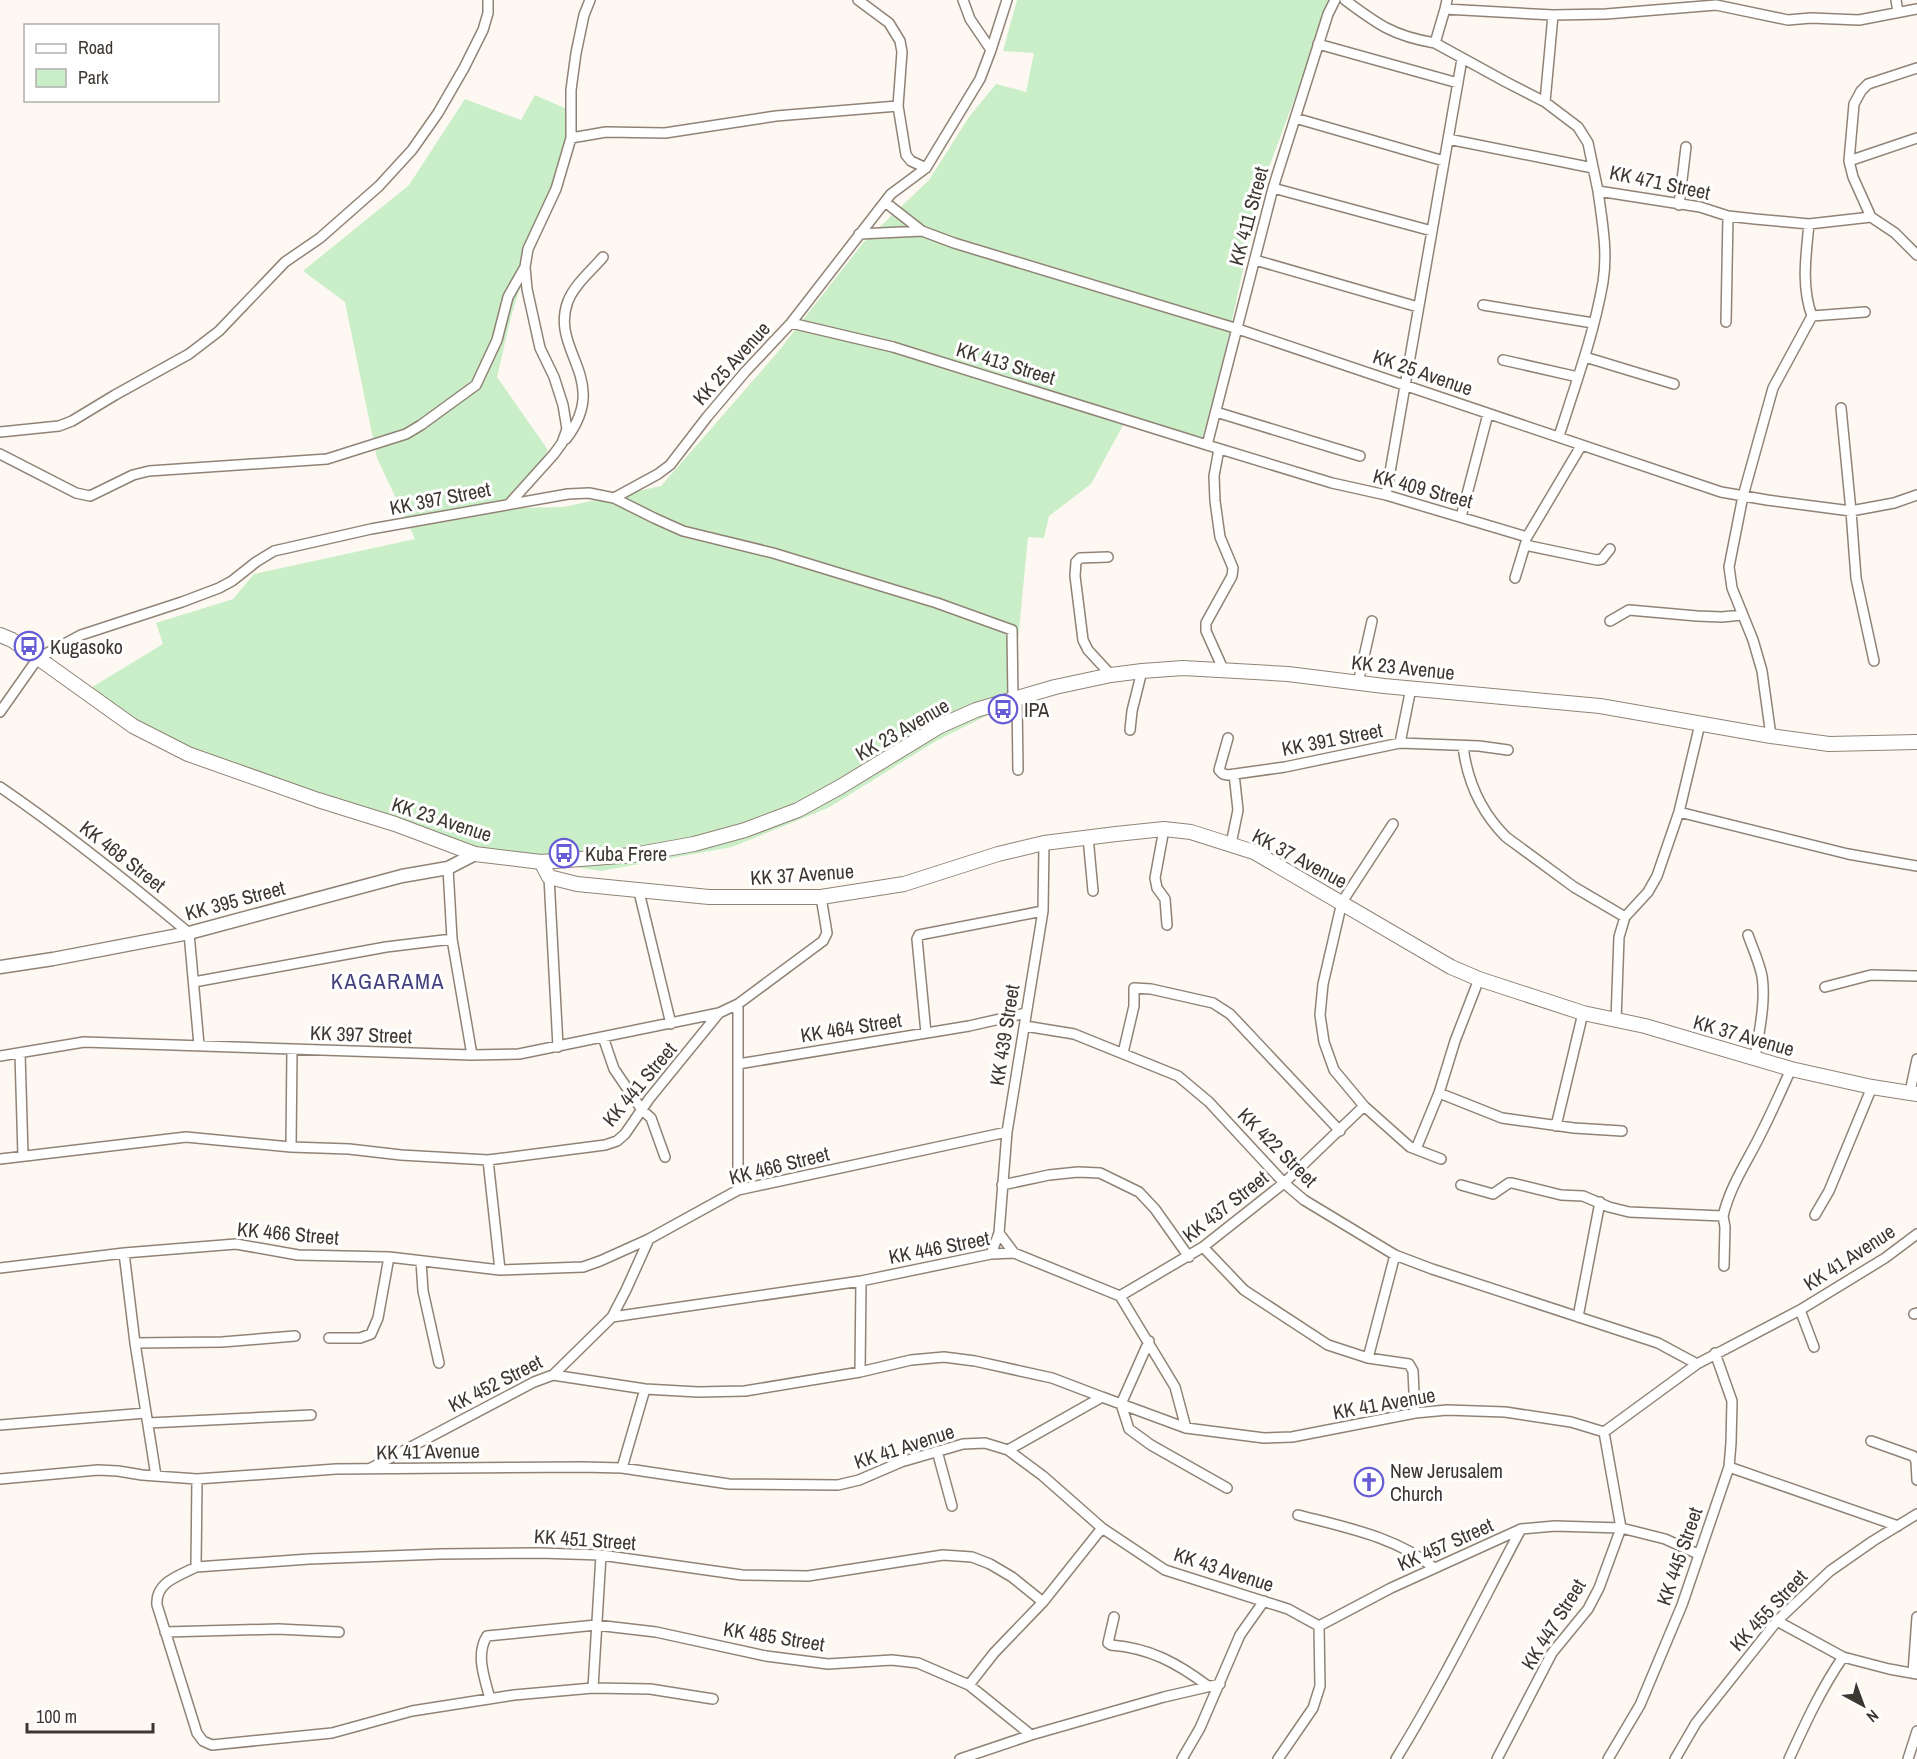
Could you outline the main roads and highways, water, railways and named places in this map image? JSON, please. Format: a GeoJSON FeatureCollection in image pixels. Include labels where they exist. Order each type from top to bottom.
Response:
{"type":"FeatureCollection","features":[{"type":"Feature","properties":{"kind":"main road","name":"KK 23 Avenue"},"geometry":{"type":"LineString","coordinates":[[0,635],[38,658],[133,726],[188,754],[297,793],[395,824],[475,854],[541,862],[633,855],[694,844],[745,830],[798,810],[940,726],[976,710],[1111,675],[1142,671],[1184,669],[1288,674],[1358,683],[1600,706],[1829,744],[1917,742]]}},
{"type":"Feature","properties":{"kind":"main road","name":"KK 37 Avenue"},"geometry":{"type":"LineString","coordinates":[[541,862],[549,877],[577,885],[710,897],[821,897],[904,884],[999,854],[1044,843],[1164,830],[1191,832],[1254,852],[1440,961],[1479,979],[1582,1013],[1645,1026],[1791,1070],[1913,1093]]}},
{"type":"Feature","properties":{"kind":"place","name":"Kugasoko"},"geometry":{"type":"Point","coordinates":[29,646]}},
{"type":"Feature","properties":{"kind":"place","name":"IPA"},"geometry":{"type":"Point","coordinates":[1003,709]}},
{"type":"Feature","properties":{"kind":"place","name":"Kuba Frere"},"geometry":{"type":"Point","coordinates":[564,853]}},
{"type":"Feature","properties":{"kind":"place","name":"New Jerusalem Church"},"geometry":{"type":"Point","coordinates":[1369,1482]}},
{"type":"Feature","properties":{"kind":"district","name":"KAGARAMA"},"geometry":{"type":"Point","coordinates":[388,981]}}]}
